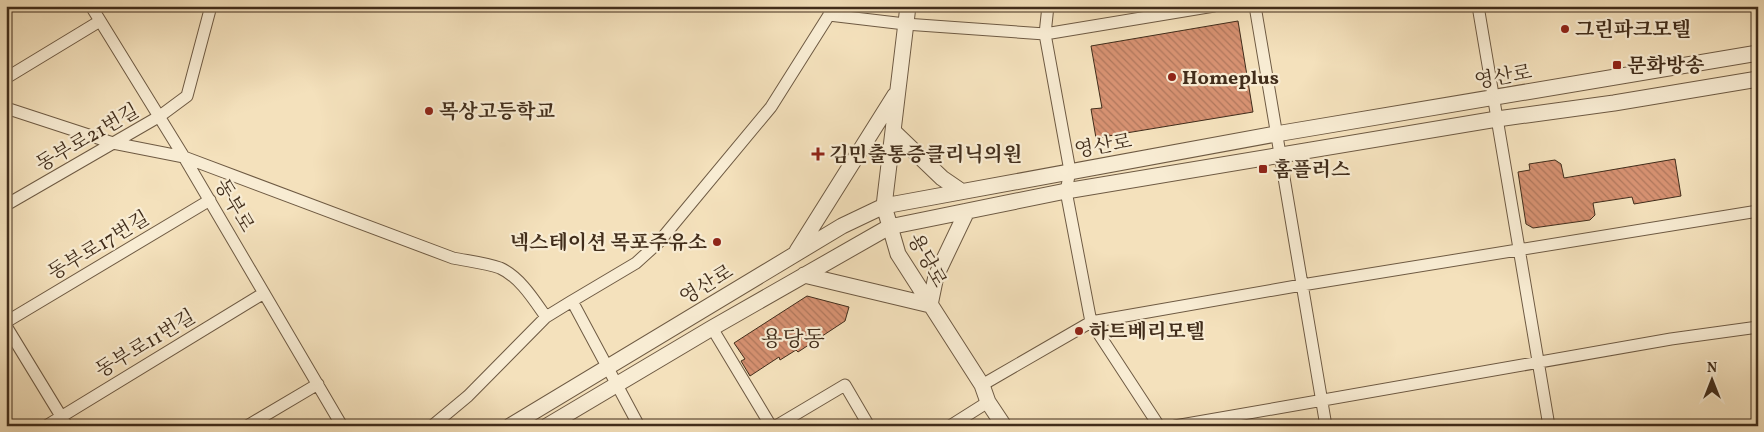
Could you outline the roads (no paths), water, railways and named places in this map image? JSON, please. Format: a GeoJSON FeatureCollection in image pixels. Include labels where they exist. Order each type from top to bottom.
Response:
{"type":"FeatureCollection","features":[{"type":"Feature","properties":{"kind":"street","name":"동부로"},"geometry":{"type":"LineString","coordinates":[[91,6],[184,156],[342,426]]}},
{"type":"Feature","properties":{"kind":"street","name":"동부로21번길"},"geometry":{"type":"LineString","coordinates":[[6,205],[160,116],[187,96],[211,6]]}},
{"type":"Feature","properties":{"kind":"street","name":"용당로"},"geometry":{"type":"LineString","coordinates":[[908,6],[884,206],[898,254],[982,385],[988,402],[1004,426]]}},
{"type":"Feature","properties":{"kind":"street"},"geometry":{"type":"LineString","coordinates":[[1048,6],[1045,34],[1070,171],[1066,191],[1091,322],[1159,426]]}},
{"type":"Feature","properties":{"kind":"street"},"geometry":{"type":"LineString","coordinates":[[432,426],[468,396],[546,317],[636,263],[658,242],[771,107],[830,11],[905,24],[1045,34],[1214,6]]}},
{"type":"Feature","properties":{"kind":"street"},"geometry":{"type":"LineString","coordinates":[[1256,6],[1279,155],[1326,426]]}},
{"type":"Feature","properties":{"kind":"street"},"geometry":{"type":"LineString","coordinates":[[1478,6],[1549,426]]}},
{"type":"Feature","properties":{"kind":"street"},"geometry":{"type":"LineString","coordinates":[[6,78],[100,21]]}},
{"type":"Feature","properties":{"kind":"street","name":"영산로"},"geometry":{"type":"LineString","coordinates":[[510,426],[842,226],[884,206],[1276,134],[1758,52]]}},
{"type":"Feature","properties":{"kind":"street","name":"영산로"},"geometry":{"type":"LineString","coordinates":[[547,426],[712,328],[889,227],[1066,191],[1497,119],[1614,103],[1758,79]]}},
{"type":"Feature","properties":{"kind":"street"},"geometry":{"type":"LineString","coordinates":[[795,254],[897,91]]}},
{"type":"Feature","properties":{"kind":"street"},"geometry":{"type":"LineString","coordinates":[[6,108],[113,143],[184,156],[453,258],[499,268],[512,276],[527,291],[546,317]]}},
{"type":"Feature","properties":{"kind":"street"},"geometry":{"type":"LineString","coordinates":[[892,131],[942,178],[961,191]]}},
{"type":"Feature","properties":{"kind":"street","name":"동부로17번길"},"geometry":{"type":"LineString","coordinates":[[6,322],[210,200]]}},
{"type":"Feature","properties":{"kind":"street"},"geometry":{"type":"LineString","coordinates":[[804,275],[930,305],[936,276],[967,211]]}},
{"type":"Feature","properties":{"kind":"street"},"geometry":{"type":"LineString","coordinates":[[982,385],[1091,322],[1518,249],[1758,211]]}},
{"type":"Feature","properties":{"kind":"street","name":"동부로11번길"},"geometry":{"type":"LineString","coordinates":[[46,426],[64,421],[264,293]]}},
{"type":"Feature","properties":{"kind":"street"},"geometry":{"type":"LineString","coordinates":[[572,301],[639,426]]}},
{"type":"Feature","properties":{"kind":"street"},"geometry":{"type":"LineString","coordinates":[[6,326],[64,421]]}},
{"type":"Feature","properties":{"kind":"street"},"geometry":{"type":"LineString","coordinates":[[1175,426],[1671,338],[1758,327]]}},
{"type":"Feature","properties":{"kind":"street"},"geometry":{"type":"LineString","coordinates":[[712,328],[771,426]]}},
{"type":"Feature","properties":{"kind":"street"},"geometry":{"type":"LineString","coordinates":[[247,426],[318,384]]}},
{"type":"Feature","properties":{"kind":"street"},"geometry":{"type":"LineString","coordinates":[[776,426],[845,385],[869,426]]}},
{"type":"Feature","properties":{"kind":"street"},"geometry":{"type":"LineString","coordinates":[[950,426],[988,402]]}},
{"type":"Feature","properties":{"kind":"place","name":"그린파크모텔"},"geometry":{"type":"Point","coordinates":[1565,29]}},
{"type":"Feature","properties":{"kind":"place","name":"문화방송"},"geometry":{"type":"Point","coordinates":[1617,65]}},
{"type":"Feature","properties":{"kind":"place","name":"Homeplus"},"geometry":{"type":"Point","coordinates":[1172,77]}},
{"type":"Feature","properties":{"kind":"place","name":"목상고등학교"},"geometry":{"type":"Point","coordinates":[429,111]}},
{"type":"Feature","properties":{"kind":"place","name":"김민출통증클리닉의원"},"geometry":{"type":"Point","coordinates":[818,154]}},
{"type":"Feature","properties":{"kind":"place","name":"홈플러스"},"geometry":{"type":"Point","coordinates":[1263,169]}},
{"type":"Feature","properties":{"kind":"place","name":"넥스테이션 목포주유소"},"geometry":{"type":"Point","coordinates":[717,242]}},
{"type":"Feature","properties":{"kind":"place","name":"하트베리모텔"},"geometry":{"type":"Point","coordinates":[1079,331]}},
{"type":"Feature","properties":{"kind":"district","name":"용당동"},"geometry":{"type":"Point","coordinates":[793,338]}}]}
